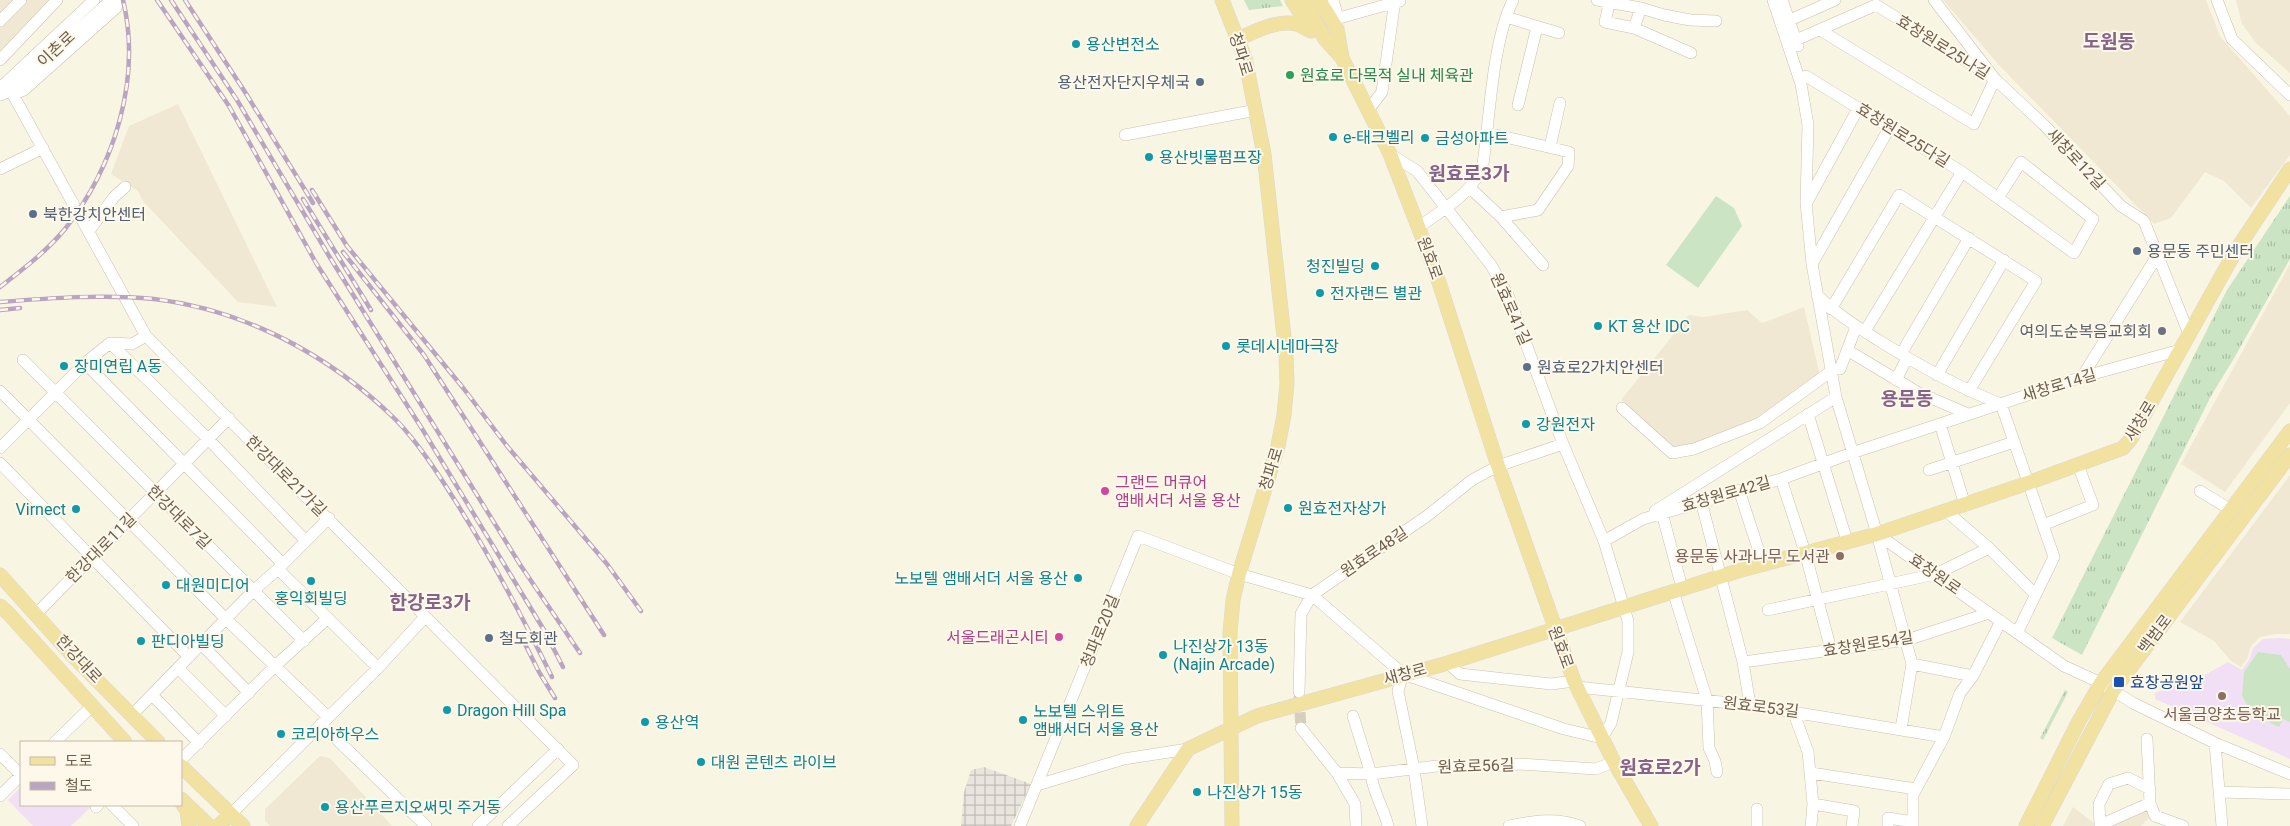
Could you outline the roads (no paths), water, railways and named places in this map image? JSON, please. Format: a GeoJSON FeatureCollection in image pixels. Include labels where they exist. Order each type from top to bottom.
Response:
{"type":"FeatureCollection","features":[{"type":"Feature","properties":{"kind":"main road","name":"청파로"},"geometry":{"type":"LineString","coordinates":[[1222,0],[1245,58],[1264,154],[1288,384],[1278,446],[1239,574],[1233,600],[1230,633],[1232,826]]}},
{"type":"Feature","properties":{"kind":"main road","name":"원효로"},"geometry":{"type":"LineString","coordinates":[[1292,0],[1317,41],[1342,58]]}},
{"type":"Feature","properties":{"kind":"main road","name":"원효로"},"geometry":{"type":"LineString","coordinates":[[1303,0],[1325,39],[1342,58],[1390,154],[1436,272],[1498,466],[1575,684],[1614,762],[1651,826]]}},
{"type":"Feature","properties":{"kind":"main road"},"geometry":{"type":"LineString","coordinates":[[1310,0],[1342,58]]}},
{"type":"Feature","properties":{"kind":"main road","name":"원효로"},"geometry":{"type":"LineString","coordinates":[[1319,0],[1335,19],[1342,58]]}},
{"type":"Feature","properties":{"kind":"main road"},"geometry":{"type":"LineString","coordinates":[[1238,39],[1257,30],[1286,23],[1296,24],[1311,31]]}},
{"type":"Feature","properties":{"kind":"main road","name":"새창로"},"geometry":{"type":"LineString","coordinates":[[1188,748],[1257,716],[1448,663],[1722,576],[1804,552],[1877,534],[2028,483],[2123,448],[2130,440],[2235,252],[2290,169]]}},
{"type":"Feature","properties":{"kind":"main road","name":"백범로"},"geometry":{"type":"LineString","coordinates":[[2026,826],[2070,755],[2107,687],[2149,630],[2231,510],[2290,431]]}},
{"type":"Feature","properties":{"kind":"main road","name":"백범로"},"geometry":{"type":"LineString","coordinates":[[2149,630],[2290,455]]}},
{"type":"Feature","properties":{"kind":"main road","name":"한강대로"},"geometry":{"type":"LineString","coordinates":[[0,575],[37,613],[74,656],[157,741]]}},
{"type":"Feature","properties":{"kind":"main road","name":"한강대로"},"geometry":{"type":"LineString","coordinates":[[0,606],[125,741]]}},
{"type":"Feature","properties":{"kind":"main road"},"geometry":{"type":"LineString","coordinates":[[1137,826],[1188,748]]}},
{"type":"Feature","properties":{"kind":"main road","name":"백범로"},"geometry":{"type":"LineString","coordinates":[[2042,826],[2070,755]]}},
{"type":"Feature","properties":{"kind":"main road"},"geometry":{"type":"LineString","coordinates":[[182,767],[243,826]]}},
{"type":"Feature","properties":{"kind":"main road"},"geometry":{"type":"LineString","coordinates":[[182,802],[209,826]]}},
{"type":"Feature","properties":{"kind":"main road"},"geometry":{"type":"LineString","coordinates":[[182,803],[189,826]]}},
{"type":"Feature","properties":{"kind":"main road"},"geometry":{"type":"LineString","coordinates":[[218,826],[230,815]]}},
{"type":"Feature","properties":{"kind":"street"},"geometry":{"type":"LineString","coordinates":[[0,22],[21,0]]}},
{"type":"Feature","properties":{"kind":"street"},"geometry":{"type":"LineString","coordinates":[[0,60],[57,0]]}},
{"type":"Feature","properties":{"kind":"street","name":"이촌로"},"geometry":{"type":"LineString","coordinates":[[0,96],[8,91],[55,43],[94,0]]}},
{"type":"Feature","properties":{"kind":"street","name":"이촌로"},"geometry":{"type":"LineString","coordinates":[[55,43],[111,0]]}},
{"type":"Feature","properties":{"kind":"street"},"geometry":{"type":"LineString","coordinates":[[8,91],[24,90],[116,8],[118,0]]}},
{"type":"Feature","properties":{"kind":"street"},"geometry":{"type":"LineString","coordinates":[[1333,0],[1335,19],[1397,1],[1382,92],[1369,109]]}},
{"type":"Feature","properties":{"kind":"street"},"geometry":{"type":"LineString","coordinates":[[1419,226],[1470,188],[1480,176],[1484,164],[1498,49],[1506,17],[1513,0]]}},
{"type":"Feature","properties":{"kind":"street"},"geometry":{"type":"LineString","coordinates":[[1597,0],[1641,8],[1664,16],[1690,20],[1716,20]]}},
{"type":"Feature","properties":{"kind":"street"},"geometry":{"type":"LineString","coordinates":[[1773,0],[1801,84],[1808,126],[1806,204],[1812,264],[1817,295],[1835,371],[1836,397],[1877,534],[1912,664],[1902,729]]}},
{"type":"Feature","properties":{"kind":"street"},"geometry":{"type":"LineString","coordinates":[[1782,0],[1790,20],[1806,76],[1812,112],[1808,126]]}},
{"type":"Feature","properties":{"kind":"street"},"geometry":{"type":"LineString","coordinates":[[1790,20],[1835,0]]}},
{"type":"Feature","properties":{"kind":"street","name":"새창로12길"},"geometry":{"type":"LineString","coordinates":[[1934,0],[1995,79],[2044,125],[2121,206],[2144,221],[2189,334]]}},
{"type":"Feature","properties":{"kind":"street"},"geometry":{"type":"LineString","coordinates":[[2218,0],[2220,11],[2232,39],[2290,95]]}},
{"type":"Feature","properties":{"kind":"street"},"geometry":{"type":"LineString","coordinates":[[1609,2],[1605,22],[1634,28],[1691,54]]}},
{"type":"Feature","properties":{"kind":"street","name":"효창원로25나길"},"geometry":{"type":"LineString","coordinates":[[1796,40],[1876,5],[1995,79],[1974,124],[1820,30]]}},
{"type":"Feature","properties":{"kind":"street"},"geometry":{"type":"LineString","coordinates":[[1634,28],[1641,8]]}},
{"type":"Feature","properties":{"kind":"street"},"geometry":{"type":"LineString","coordinates":[[1506,17],[1559,33]]}},
{"type":"Feature","properties":{"kind":"street"},"geometry":{"type":"LineString","coordinates":[[1518,105],[1537,27]]}},
{"type":"Feature","properties":{"kind":"street","name":"효창원로25다길"},"geometry":{"type":"LineString","coordinates":[[1806,76],[1962,172],[2074,253],[2093,219],[2021,162],[1998,198]]}},
{"type":"Feature","properties":{"kind":"street","name":"한강대로21가길"},"geometry":{"type":"LineString","coordinates":[[8,91],[43,148],[146,336],[573,764],[508,826]]}},
{"type":"Feature","properties":{"kind":"street"},"geometry":{"type":"LineString","coordinates":[[1550,147],[1560,103]]}},
{"type":"Feature","properties":{"kind":"street"},"geometry":{"type":"LineString","coordinates":[[1806,204],[1859,108]]}},
{"type":"Feature","properties":{"kind":"street"},"geometry":{"type":"LineString","coordinates":[[1125,135],[1256,110]]}},
{"type":"Feature","properties":{"kind":"street"},"geometry":{"type":"LineString","coordinates":[[1812,264],[1890,127]]}},
{"type":"Feature","properties":{"kind":"street"},"geometry":{"type":"LineString","coordinates":[[1488,132],[1570,152],[1568,166],[1538,210],[1502,217]]}},
{"type":"Feature","properties":{"kind":"street"},"geometry":{"type":"LineString","coordinates":[[0,169],[43,148]]}},
{"type":"Feature","properties":{"kind":"street","name":"원효로41길"},"geometry":{"type":"LineString","coordinates":[[1390,154],[1417,171],[1491,266],[1508,295],[1563,444],[1604,541],[1624,606]]}},
{"type":"Feature","properties":{"kind":"street"},"geometry":{"type":"LineString","coordinates":[[1622,408],[1672,453],[1694,450],[1760,423],[1835,371],[1860,329],[1962,172]]}},
{"type":"Feature","properties":{"kind":"street"},"geometry":{"type":"LineString","coordinates":[[89,231],[114,197],[125,187]]}},
{"type":"Feature","properties":{"kind":"street"},"geometry":{"type":"LineString","coordinates":[[1470,188],[1502,217],[1543,265]]}},
{"type":"Feature","properties":{"kind":"street"},"geometry":{"type":"LineString","coordinates":[[1831,309],[1899,195],[2036,280],[1969,391]]}},
{"type":"Feature","properties":{"kind":"street"},"geometry":{"type":"LineString","coordinates":[[1896,380],[1904,356],[1970,238]]}},
{"type":"Feature","properties":{"kind":"street"},"geometry":{"type":"LineString","coordinates":[[2082,377],[2157,256]]}},
{"type":"Feature","properties":{"kind":"street"},"geometry":{"type":"LineString","coordinates":[[1937,375],[2004,260]]}},
{"type":"Feature","properties":{"kind":"street"},"geometry":{"type":"LineString","coordinates":[[1817,295],[1831,309],[1904,356],[1937,375],[2000,404],[2054,557],[2017,633]]}},
{"type":"Feature","properties":{"kind":"street"},"geometry":{"type":"LineString","coordinates":[[0,448],[85,363],[110,343],[132,344],[146,336]]}},
{"type":"Feature","properties":{"kind":"street"},"geometry":{"type":"LineString","coordinates":[[110,343],[208,439],[306,541]]}},
{"type":"Feature","properties":{"kind":"street"},"geometry":{"type":"LineString","coordinates":[[1847,350],[1917,392],[1968,414]]}},
{"type":"Feature","properties":{"kind":"street","name":"새창로14길"},"geometry":{"type":"LineString","coordinates":[[1852,453],[2082,377],[2180,350]]}},
{"type":"Feature","properties":{"kind":"street","name":"한강대로7길"},"geometry":{"type":"LineString","coordinates":[[23,360],[304,641]]}},
{"type":"Feature","properties":{"kind":"street"},"geometry":{"type":"LineString","coordinates":[[85,363],[378,668]]}},
{"type":"Feature","properties":{"kind":"street"},"geometry":{"type":"LineString","coordinates":[[0,391],[275,666],[426,826]]}},
{"type":"Feature","properties":{"kind":"street"},"geometry":{"type":"LineString","coordinates":[[1643,519],[1836,397]]}},
{"type":"Feature","properties":{"kind":"street"},"geometry":{"type":"LineString","coordinates":[[1808,414],[1847,541]]}},
{"type":"Feature","properties":{"kind":"street","name":"한강대로11길"},"geometry":{"type":"LineString","coordinates":[[37,613],[228,418]]}},
{"type":"Feature","properties":{"kind":"street"},"geometry":{"type":"LineString","coordinates":[[1940,424],[1965,505]]}},
{"type":"Feature","properties":{"kind":"street"},"geometry":{"type":"LineString","coordinates":[[1929,470],[2014,442]]}},
{"type":"Feature","properties":{"kind":"street"},"geometry":{"type":"LineString","coordinates":[[1498,466],[1563,444]]}},
{"type":"Feature","properties":{"kind":"street","name":"효창원로42길"},"geometry":{"type":"LineString","coordinates":[[1604,541],[1643,519],[1782,479],[1852,453]]}},
{"type":"Feature","properties":{"kind":"street"},"geometry":{"type":"LineString","coordinates":[[0,463],[189,657]]}},
{"type":"Feature","properties":{"kind":"street"},"geometry":{"type":"LineString","coordinates":[[2042,525],[2093,505],[2078,464]]}},
{"type":"Feature","properties":{"kind":"street","name":"원효로48길"},"geometry":{"type":"LineString","coordinates":[[1312,595],[1427,516],[1472,480],[1498,466]]}},
{"type":"Feature","properties":{"kind":"street"},"geometry":{"type":"LineString","coordinates":[[1782,479],[1831,650]]}},
{"type":"Feature","properties":{"kind":"street"},"geometry":{"type":"LineString","coordinates":[[1739,490],[1763,564]]}},
{"type":"Feature","properties":{"kind":"street"},"geometry":{"type":"LineString","coordinates":[[2200,491],[2231,510]]}},
{"type":"Feature","properties":{"kind":"street"},"geometry":{"type":"LineString","coordinates":[[1701,501],[1743,662],[1750,705]]}},
{"type":"Feature","properties":{"kind":"street"},"geometry":{"type":"LineString","coordinates":[[1946,511],[1989,548],[2036,594]]}},
{"type":"Feature","properties":{"kind":"street"},"geometry":{"type":"LineString","coordinates":[[1662,513],[1678,590],[1706,700],[1709,748],[1715,761],[1717,772]]}},
{"type":"Feature","properties":{"kind":"street"},"geometry":{"type":"LineString","coordinates":[[132,715],[253,591],[281,567],[329,518]]}},
{"type":"Feature","properties":{"kind":"street","name":"효창원로"},"geometry":{"type":"LineString","coordinates":[[1877,534],[2064,666],[2107,687],[2133,703],[2215,743],[2290,774]]}},
{"type":"Feature","properties":{"kind":"street","name":"청파로20길"},"geometry":{"type":"LineString","coordinates":[[1020,826],[1138,536],[1239,574]]}},
{"type":"Feature","properties":{"kind":"street"},"geometry":{"type":"LineString","coordinates":[[1768,610],[1936,574],[1989,548]]}},
{"type":"Feature","properties":{"kind":"street"},"geometry":{"type":"LineString","coordinates":[[1239,574],[1312,595],[1403,674],[1564,729],[1602,738],[1611,723],[1628,652],[1628,621],[1624,606]]}},
{"type":"Feature","properties":{"kind":"street"},"geometry":{"type":"LineString","coordinates":[[1299,692],[1301,614],[1312,595]]}},
{"type":"Feature","properties":{"kind":"street","name":"효창원로54길"},"geometry":{"type":"LineString","coordinates":[[1743,662],[1906,640],[1989,612]]}},
{"type":"Feature","properties":{"kind":"street"},"geometry":{"type":"LineString","coordinates":[[230,815],[378,668],[425,617]]}},
{"type":"Feature","properties":{"kind":"street"},"geometry":{"type":"LineString","coordinates":[[182,759],[275,666],[328,618]]}},
{"type":"Feature","properties":{"kind":"street"},"geometry":{"type":"LineString","coordinates":[[1888,826],[1888,818],[1913,824],[1913,795],[1944,737],[1960,693],[1972,676],[2001,621]]}},
{"type":"Feature","properties":{"kind":"street"},"geometry":{"type":"LineString","coordinates":[[201,644],[249,694]]}},
{"type":"Feature","properties":{"kind":"street","name":"원효로53길"},"geometry":{"type":"LineString","coordinates":[[1448,663],[1460,674],[1551,684],[1575,684],[1620,691],[1750,705],[1944,737]]}},
{"type":"Feature","properties":{"kind":"street"},"geometry":{"type":"LineString","coordinates":[[1912,664],[1972,676]]}},
{"type":"Feature","properties":{"kind":"street"},"geometry":{"type":"LineString","coordinates":[[178,668],[226,716]]}},
{"type":"Feature","properties":{"kind":"street"},"geometry":{"type":"LineString","coordinates":[[1403,674],[1398,691],[1414,769],[1422,826]]}},
{"type":"Feature","properties":{"kind":"street"},"geometry":{"type":"LineString","coordinates":[[152,695],[199,743]]}},
{"type":"Feature","properties":{"kind":"street"},"geometry":{"type":"LineString","coordinates":[[56,741],[92,706]]}},
{"type":"Feature","properties":{"kind":"street"},"geometry":{"type":"LineString","coordinates":[[1793,711],[1808,752],[1813,804],[1811,826]]}},
{"type":"Feature","properties":{"kind":"street"},"geometry":{"type":"LineString","coordinates":[[1353,716],[1371,774],[1372,784],[1385,812],[1388,826]]}},
{"type":"Feature","properties":{"kind":"street"},"geometry":{"type":"LineString","coordinates":[[1301,728],[1336,772],[1355,804],[1356,826]]}},
{"type":"Feature","properties":{"kind":"street"},"geometry":{"type":"LineString","coordinates":[[2147,739],[2150,803],[2155,816],[2184,826]]}},
{"type":"Feature","properties":{"kind":"street"},"geometry":{"type":"LineString","coordinates":[[2215,743],[2222,826]]}},
{"type":"Feature","properties":{"kind":"street","name":"새창로"},"geometry":{"type":"LineString","coordinates":[[1037,785],[1117,762],[1188,748]]}},
{"type":"Feature","properties":{"kind":"street"},"geometry":{"type":"LineString","coordinates":[[478,826],[558,749]]}},
{"type":"Feature","properties":{"kind":"street"},"geometry":{"type":"LineString","coordinates":[[0,754],[20,774]]}},
{"type":"Feature","properties":{"kind":"street","name":"원효로56길"},"geometry":{"type":"LineString","coordinates":[[1336,772],[1371,774],[1437,766],[1519,764],[1596,768],[1614,762]]}},
{"type":"Feature","properties":{"kind":"street"},"geometry":{"type":"LineString","coordinates":[[1811,773],[1916,789]]}},
{"type":"Feature","properties":{"kind":"street"},"geometry":{"type":"LineString","coordinates":[[0,796],[20,776]]}},
{"type":"Feature","properties":{"kind":"street"},"geometry":{"type":"LineString","coordinates":[[2150,788],[2128,778],[2109,784],[2099,804],[2100,825],[2150,803]]}},
{"type":"Feature","properties":{"kind":"street"},"geometry":{"type":"LineString","coordinates":[[2220,792],[2290,794]]}},
{"type":"Feature","properties":{"kind":"street"},"geometry":{"type":"LineString","coordinates":[[1813,804],[1854,811],[1852,826]]}},
{"type":"Feature","properties":{"kind":"street"},"geometry":{"type":"LineString","coordinates":[[113,806],[133,826]]}},
{"type":"Feature","properties":{"kind":"street"},"geometry":{"type":"LineString","coordinates":[[1757,809],[1757,826]]}},
{"type":"Feature","properties":{"kind":"street"},"geometry":{"type":"LineString","coordinates":[[1509,826],[1539,823],[1571,823],[1580,826]]}},
{"type":"Feature","properties":{"kind":"tunnel"},"geometry":{"type":"LineString","coordinates":[[1299,696],[1301,728]]}},
{"type":"Feature","properties":{"kind":"railway"},"geometry":{"type":"LineString","coordinates":[[0,287],[42,253],[65,229],[82,205],[110,150],[120,121],[126,91],[129,60],[128,30],[123,0]]}},
{"type":"Feature","properties":{"kind":"railway"},"geometry":{"type":"LineString","coordinates":[[157,0],[229,106],[316,263],[421,427],[544,630],[563,667]]}},
{"type":"Feature","properties":{"kind":"railway"},"geometry":{"type":"LineString","coordinates":[[171,0],[237,100],[329,256],[521,566],[580,653]]}},
{"type":"Feature","properties":{"kind":"railway"},"geometry":{"type":"LineString","coordinates":[[185,0],[245,92],[313,203]]}},
{"type":"Feature","properties":{"kind":"railway"},"geometry":{"type":"LineString","coordinates":[[312,190],[347,246],[464,389],[507,446],[607,564],[641,611]]}},
{"type":"Feature","properties":{"kind":"railway"},"geometry":{"type":"LineString","coordinates":[[303,199],[371,310]]}},
{"type":"Feature","properties":{"kind":"railway"},"geometry":{"type":"LineString","coordinates":[[343,252],[424,355],[604,635]]}},
{"type":"Feature","properties":{"kind":"railway"},"geometry":{"type":"LineString","coordinates":[[0,302],[96,297],[154,299],[188,305],[254,325],[315,356],[371,397],[396,420],[434,468],[468,521],[518,609],[552,677]]}},
{"type":"Feature","properties":{"kind":"railway"},"geometry":{"type":"LineString","coordinates":[[0,310],[20,308]]}},
{"type":"Feature","properties":{"kind":"railway"},"geometry":{"type":"LineString","coordinates":[[520,634],[539,672],[555,698]]}},
{"type":"Feature","properties":{"kind":"place","name":"용산변전소"},"geometry":{"type":"Point","coordinates":[1076,44]}},
{"type":"Feature","properties":{"kind":"place","name":"원효로 다목적 실내 체육관"},"geometry":{"type":"Point","coordinates":[1290,75]}},
{"type":"Feature","properties":{"kind":"place","name":"용산전자단지우체국"},"geometry":{"type":"Point","coordinates":[1200,82]}},
{"type":"Feature","properties":{"kind":"place","name":"e-태크벨리"},"geometry":{"type":"Point","coordinates":[1333,137]}},
{"type":"Feature","properties":{"kind":"place","name":"금성아파트"},"geometry":{"type":"Point","coordinates":[1425,138]}},
{"type":"Feature","properties":{"kind":"place","name":"용산빗물펌프장"},"geometry":{"type":"Point","coordinates":[1149,157]}},
{"type":"Feature","properties":{"kind":"place","name":"북한강치안센터"},"geometry":{"type":"Point","coordinates":[33,214]}},
{"type":"Feature","properties":{"kind":"place","name":"용문동 주민센터"},"geometry":{"type":"Point","coordinates":[2137,251]}},
{"type":"Feature","properties":{"kind":"place","name":"청진빌딩"},"geometry":{"type":"Point","coordinates":[1375,266]}},
{"type":"Feature","properties":{"kind":"place","name":"전자랜드 별관"},"geometry":{"type":"Point","coordinates":[1320,293]}},
{"type":"Feature","properties":{"kind":"place","name":"KT 용산 IDC"},"geometry":{"type":"Point","coordinates":[1598,326]}},
{"type":"Feature","properties":{"kind":"place","name":"여의도순복음교회회"},"geometry":{"type":"Point","coordinates":[2162,331]}},
{"type":"Feature","properties":{"kind":"place","name":"롯데시네마극장"},"geometry":{"type":"Point","coordinates":[1226,346]}},
{"type":"Feature","properties":{"kind":"place","name":"장미연립 A동"},"geometry":{"type":"Point","coordinates":[64,366]}},
{"type":"Feature","properties":{"kind":"place","name":"원효로2가치안센터"},"geometry":{"type":"Point","coordinates":[1527,367]}},
{"type":"Feature","properties":{"kind":"place","name":"강원전자"},"geometry":{"type":"Point","coordinates":[1526,424]}},
{"type":"Feature","properties":{"kind":"place","name":"그랜드 머큐어 앰배서더 서울 용산"},"geometry":{"type":"Point","coordinates":[1105,491]}},
{"type":"Feature","properties":{"kind":"place","name":"원효전자상가"},"geometry":{"type":"Point","coordinates":[1288,508]}},
{"type":"Feature","properties":{"kind":"place","name":"Virnect"},"geometry":{"type":"Point","coordinates":[76,509]}},
{"type":"Feature","properties":{"kind":"place","name":"용문동 사과나무 도서관"},"geometry":{"type":"Point","coordinates":[1840,556]}},
{"type":"Feature","properties":{"kind":"place","name":"노보텔 앰배서더 서울 용산"},"geometry":{"type":"Point","coordinates":[1078,578]}},
{"type":"Feature","properties":{"kind":"place","name":"홍익회빌딩"},"geometry":{"type":"Point","coordinates":[311,581]}},
{"type":"Feature","properties":{"kind":"place","name":"대원미디어"},"geometry":{"type":"Point","coordinates":[166,585]}},
{"type":"Feature","properties":{"kind":"place","name":"서울드래곤시티"},"geometry":{"type":"Point","coordinates":[1059,637]}},
{"type":"Feature","properties":{"kind":"place","name":"철도회관"},"geometry":{"type":"Point","coordinates":[489,638]}},
{"type":"Feature","properties":{"kind":"place","name":"판디아빌딩"},"geometry":{"type":"Point","coordinates":[141,641]}},
{"type":"Feature","properties":{"kind":"place","name":"나진상가 13동 (Najin Arcade)"},"geometry":{"type":"Point","coordinates":[1163,655]}},
{"type":"Feature","properties":{"kind":"place","name":"효창공원앞"},"geometry":{"type":"Point","coordinates":[2119,682]}},
{"type":"Feature","properties":{"kind":"place","name":"서울금양초등학교"},"geometry":{"type":"Point","coordinates":[2222,696]}},
{"type":"Feature","properties":{"kind":"place","name":"Dragon Hill Spa"},"geometry":{"type":"Point","coordinates":[447,710]}},
{"type":"Feature","properties":{"kind":"place","name":"노보텔 스위트 앰배서더 서울 용산"},"geometry":{"type":"Point","coordinates":[1023,720]}},
{"type":"Feature","properties":{"kind":"place","name":"용산역"},"geometry":{"type":"Point","coordinates":[645,722]}},
{"type":"Feature","properties":{"kind":"place","name":"코리아하우스"},"geometry":{"type":"Point","coordinates":[281,734]}},
{"type":"Feature","properties":{"kind":"place","name":"대원 콘텐츠 라이브"},"geometry":{"type":"Point","coordinates":[701,762]}},
{"type":"Feature","properties":{"kind":"place","name":"나진상가 15동"},"geometry":{"type":"Point","coordinates":[1197,792]}},
{"type":"Feature","properties":{"kind":"place","name":"용산푸르지오써밋 주거동"},"geometry":{"type":"Point","coordinates":[325,807]}},
{"type":"Feature","properties":{"kind":"district","name":"도원동"},"geometry":{"type":"Point","coordinates":[2109,41]}},
{"type":"Feature","properties":{"kind":"district","name":"원효로3가"},"geometry":{"type":"Point","coordinates":[1469,173]}},
{"type":"Feature","properties":{"kind":"district","name":"용문동"},"geometry":{"type":"Point","coordinates":[1907,398]}},
{"type":"Feature","properties":{"kind":"district","name":"한강로3가"},"geometry":{"type":"Point","coordinates":[430,602]}},
{"type":"Feature","properties":{"kind":"district","name":"원효로2가"},"geometry":{"type":"Point","coordinates":[1660,767]}}]}
